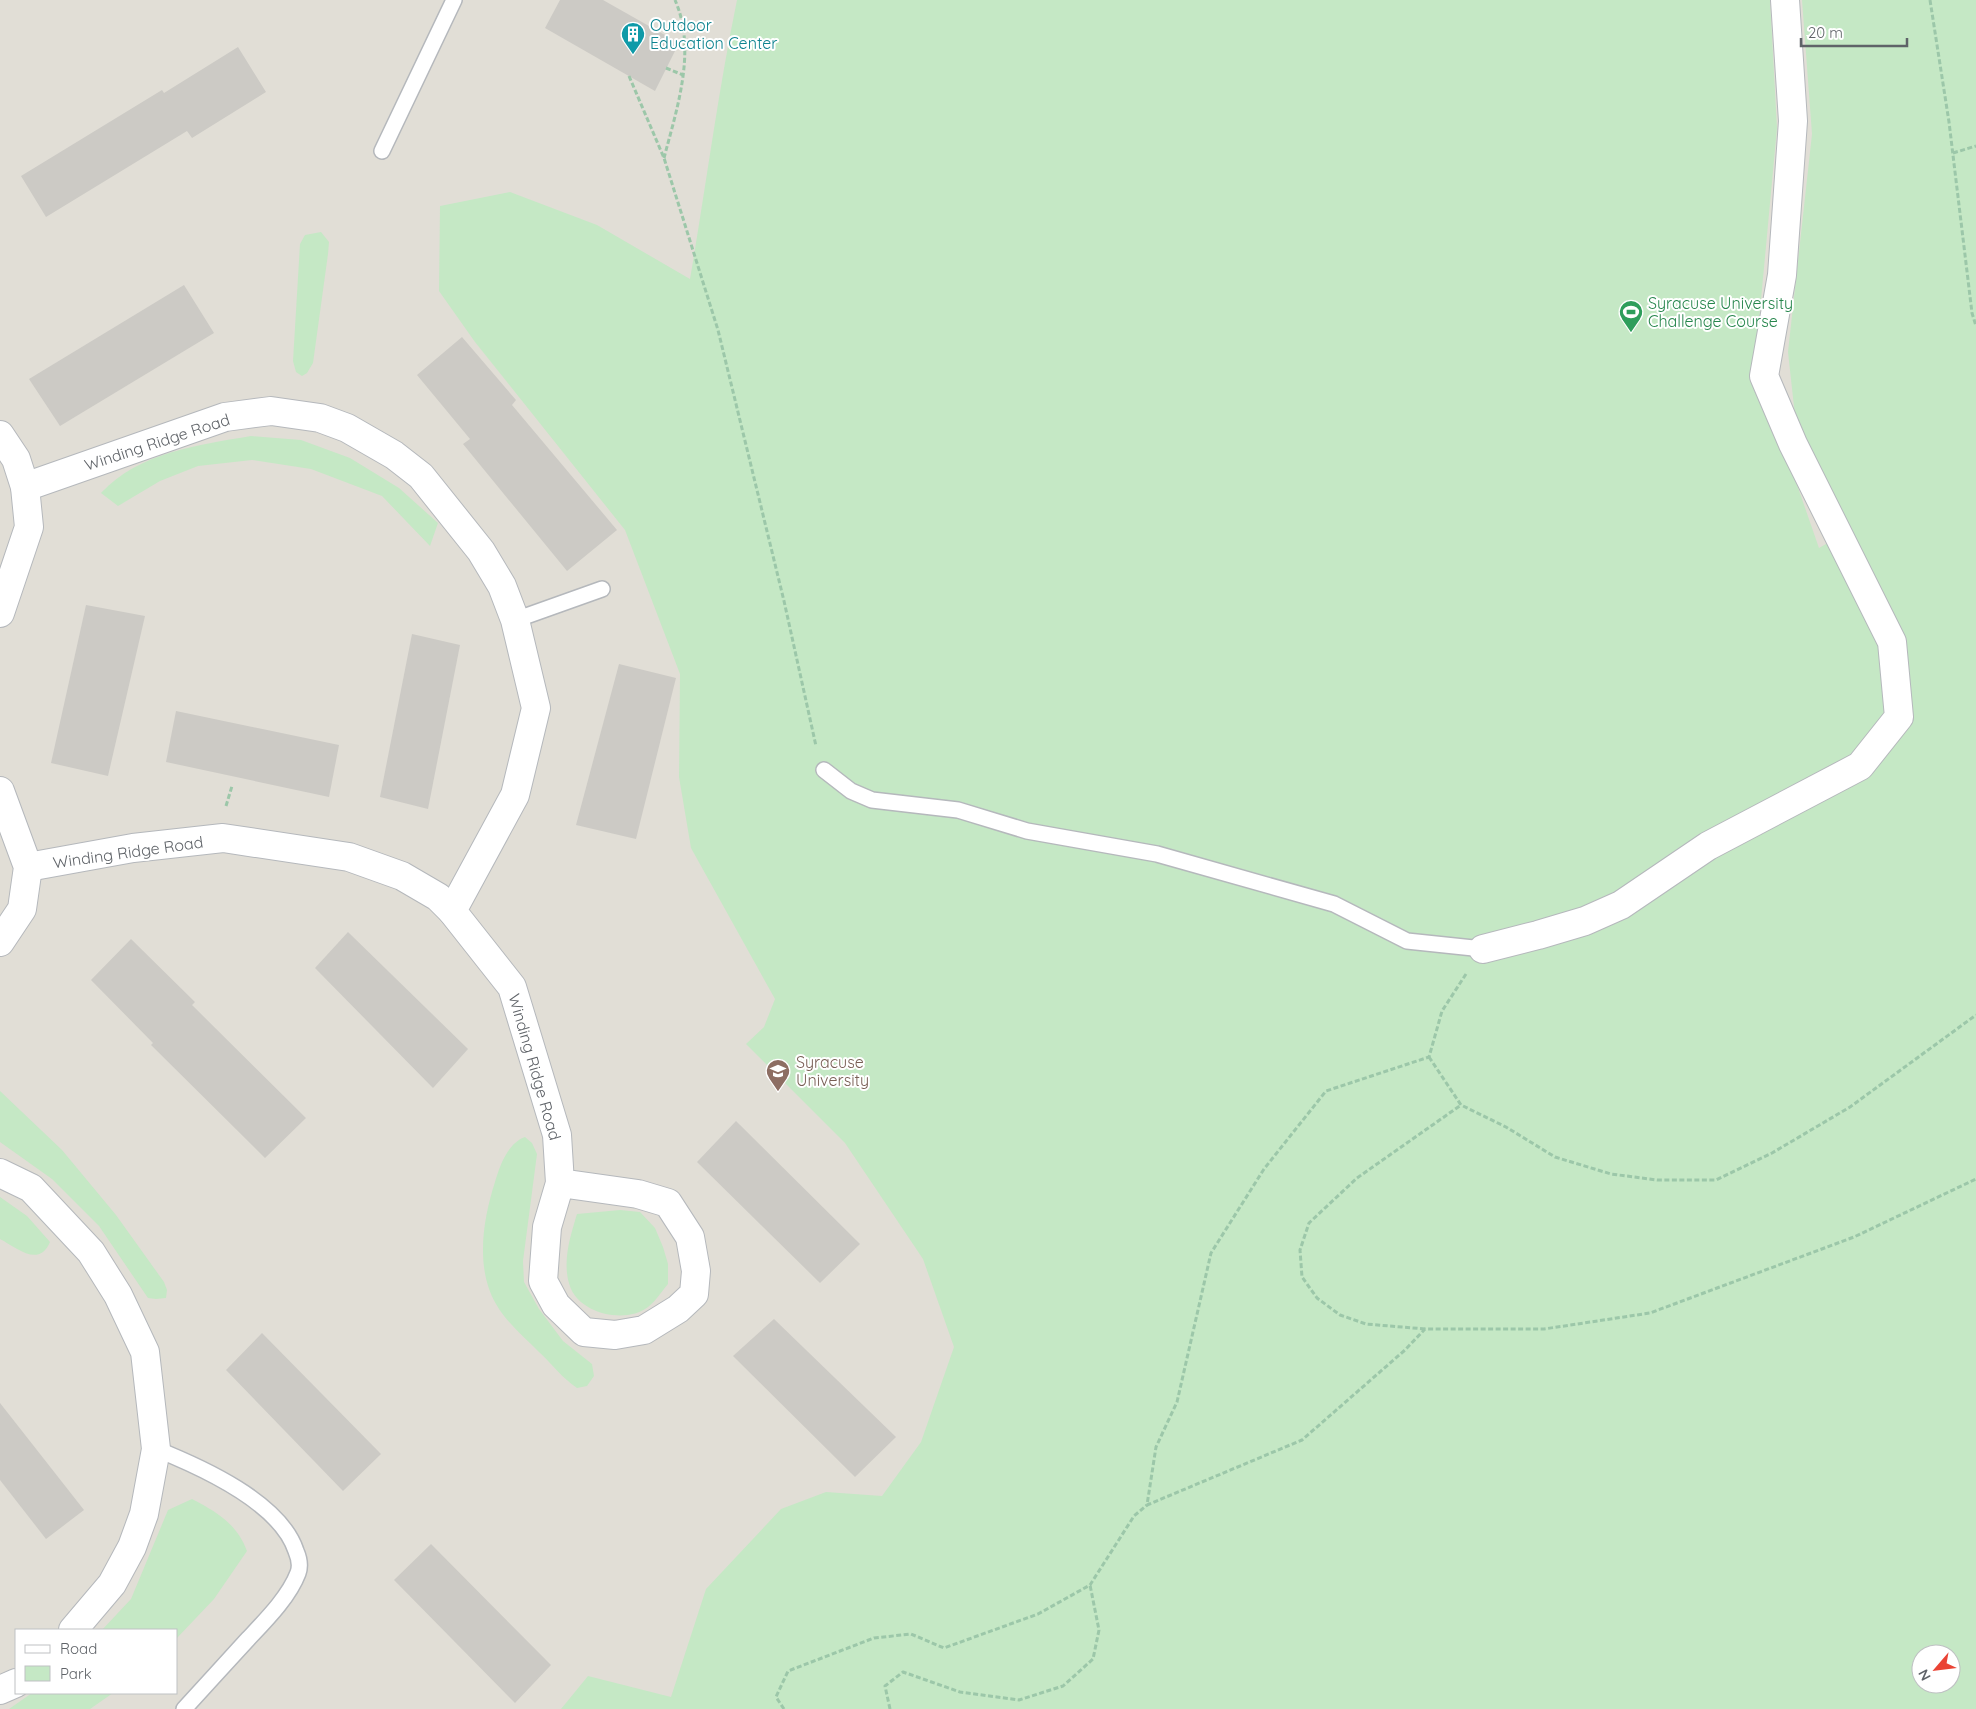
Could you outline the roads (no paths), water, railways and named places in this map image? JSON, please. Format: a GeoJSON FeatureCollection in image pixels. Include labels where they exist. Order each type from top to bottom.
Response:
{"type":"FeatureCollection","features":[{"type":"Feature","properties":{"kind":"street"},"geometry":{"type":"LineString","coordinates":[[1483,949],[1538,936],[1585,921],[1621,905],[1708,846],[1860,766],[1899,717],[1892,642],[1793,444],[1764,376],[1782,275],[1793,121],[1784,0]]}},
{"type":"Feature","properties":{"kind":"street","name":"Winding Ridge Road"},"geometry":{"type":"LineString","coordinates":[[25,487],[225,417],[271,411],[320,418],[346,428],[394,455],[421,476],[482,551],[502,586],[515,620],[536,708],[515,794],[452,911]]}},
{"type":"Feature","properties":{"kind":"street"},"geometry":{"type":"LineString","coordinates":[[0,435],[16,459],[25,487],[29,527],[0,613]]}},
{"type":"Feature","properties":{"kind":"street"},"geometry":{"type":"LineString","coordinates":[[0,791],[28,867],[22,909],[0,942]]}},
{"type":"Feature","properties":{"kind":"street","name":"Winding Ridge Road"},"geometry":{"type":"LineString","coordinates":[[28,867],[133,848],[223,838],[349,857],[402,876],[438,897],[452,911],[512,987],[557,1135],[560,1183],[547,1227],[543,1281],[556,1306],[584,1332],[615,1335],[644,1330],[678,1309],[694,1294],[696,1270],[690,1238],[668,1203],[638,1194],[560,1183]]}},
{"type":"Feature","properties":{"kind":"street"},"geometry":{"type":"LineString","coordinates":[[0,1173],[31,1188],[91,1252],[118,1296],[145,1352],[156,1449],[144,1514],[132,1547],[112,1584],[74,1629]]}},
{"type":"Feature","properties":{"kind":"street"},"geometry":{"type":"LineString","coordinates":[[0,1690],[15,1682]]}},
{"type":"Feature","properties":{"kind":"lane"},"geometry":{"type":"LineString","coordinates":[[382,150],[454,0]]}},
{"type":"Feature","properties":{"kind":"lane"},"geometry":{"type":"LineString","coordinates":[[515,620],[602,589]]}},
{"type":"Feature","properties":{"kind":"lane"},"geometry":{"type":"LineString","coordinates":[[824,770],[851,790],[872,800],[958,810],[1027,831],[1157,854],[1334,904],[1407,941],[1483,949]]}},
{"type":"Feature","properties":{"kind":"lane"},"geometry":{"type":"LineString","coordinates":[[156,1449],[197,1466],[242,1492],[279,1521],[293,1542],[300,1562],[299,1572],[271,1614],[184,1709]]}},
{"type":"Feature","properties":{"kind":"place","name":"Outdoor Education Center"},"geometry":{"type":"Point","coordinates":[633,55]}},
{"type":"Feature","properties":{"kind":"place","name":"Syracuse University Challenge Course"},"geometry":{"type":"Point","coordinates":[1631,333]}},
{"type":"Feature","properties":{"kind":"place","name":"Syracuse University"},"geometry":{"type":"Point","coordinates":[778,1092]}}]}
